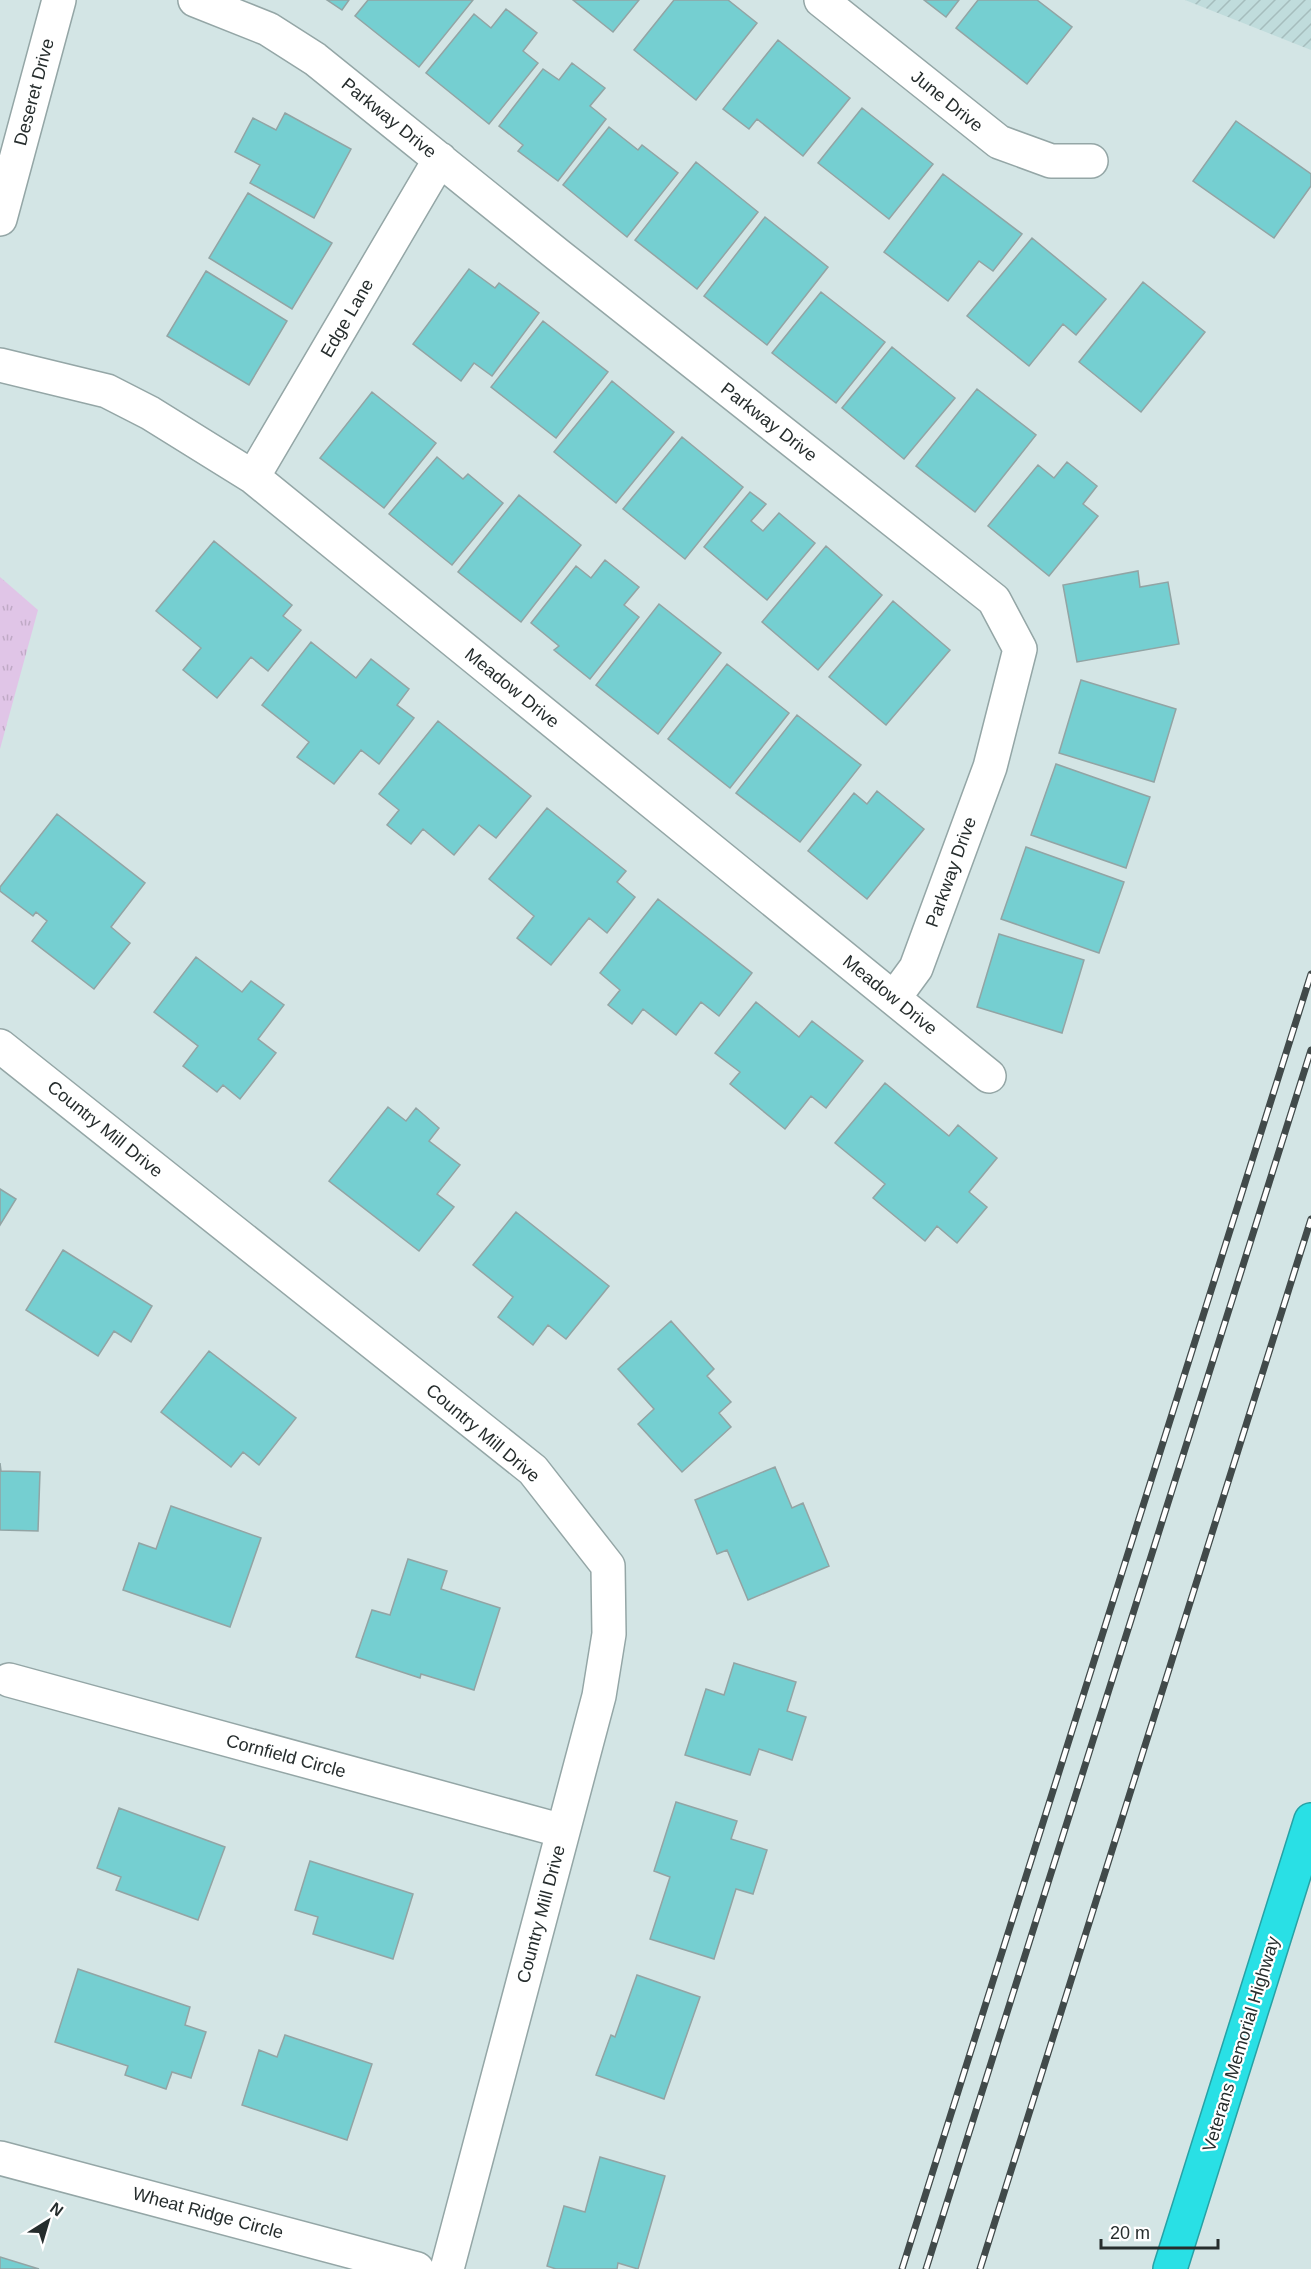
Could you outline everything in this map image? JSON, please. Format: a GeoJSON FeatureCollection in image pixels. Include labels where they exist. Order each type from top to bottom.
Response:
{"type":"FeatureCollection","features":[{"type":"Feature","properties":{"kind":"highway","name":"Veterans Memorial Highway"},"geometry":{"type":"LineString","coordinates":[[1170,2269],[1311,1820]]}},
{"type":"Feature","properties":{"kind":"street","name":"Deseret Drive"},"geometry":{"type":"LineString","coordinates":[[0,219],[59,0]]}},
{"type":"Feature","properties":{"kind":"street","name":"Parkway Drive"},"geometry":{"type":"LineString","coordinates":[[195,0],[268,29],[315,59],[558,255],[994,600],[1020,649],[990,767],[916,968],[894,999]]}},
{"type":"Feature","properties":{"kind":"street","name":"June Drive"},"geometry":{"type":"LineString","coordinates":[[821,0],[999,142],[1051,161],[1091,161]]}},
{"type":"Feature","properties":{"kind":"street","name":"Edge Lane"},"geometry":{"type":"LineString","coordinates":[[253,477],[440,159]]}},
{"type":"Feature","properties":{"kind":"street","name":"Meadow Drive"},"geometry":{"type":"LineString","coordinates":[[0,365],[108,391],[150,413],[253,477],[989,1076]]}},
{"type":"Feature","properties":{"kind":"street","name":"Country Mill Drive"},"geometry":{"type":"LineString","coordinates":[[0,1047],[533,1470],[608,1566],[609,1634],[599,1696],[447,2269]]}},
{"type":"Feature","properties":{"kind":"street","name":"Cornfield Circle"},"geometry":{"type":"LineString","coordinates":[[9,1680],[563,1831]]}},
{"type":"Feature","properties":{"kind":"street","name":"Wheat Ridge Circle"},"geometry":{"type":"LineString","coordinates":[[0,2157],[417,2269]]}},
{"type":"Feature","properties":{"kind":"shaded area"},"geometry":{"type":"Polygon","coordinates":[[[1185,0],[1311,0],[1311,50],[1185,0]]]}},
{"type":"Feature","properties":{"kind":"green space"},"geometry":{"type":"Polygon","coordinates":[[[0,577],[38,610],[0,749],[0,577]]]}},
{"type":"Feature","properties":{"kind":"building"},"geometry":{"type":"Polygon","coordinates":[[[327,0],[349,0],[342,10],[327,0]]]}},
{"type":"Feature","properties":{"kind":"building"},"geometry":{"type":"Polygon","coordinates":[[[368,0],[473,0],[419,67],[355,16],[368,0]]]}},
{"type":"Feature","properties":{"kind":"building"},"geometry":{"type":"Polygon","coordinates":[[[573,0],[639,0],[613,32],[573,0]]]}},
{"type":"Feature","properties":{"kind":"building"},"geometry":{"type":"Polygon","coordinates":[[[674,0],[728,0],[757,23],[696,100],[634,50],[674,0]]]}},
{"type":"Feature","properties":{"kind":"building"},"geometry":{"type":"Polygon","coordinates":[[[924,0],[959,0],[946,17],[924,0]]]}},
{"type":"Feature","properties":{"kind":"building"},"geometry":{"type":"Polygon","coordinates":[[[978,0],[1037,0],[1072,27],[1027,84],[956,28],[978,0]]]}},
{"type":"Feature","properties":{"kind":"building"},"geometry":{"type":"Polygon","coordinates":[[[506,9],[537,33],[523,51],[538,63],[489,124],[426,73],[474,14],[491,28],[506,9]]]}},
{"type":"Feature","properties":{"kind":"building"},"geometry":{"type":"Polygon","coordinates":[[[778,40],[850,98],[803,156],[757,119],[749,129],[723,109],[778,40]]]}},
{"type":"Feature","properties":{"kind":"building"},"geometry":{"type":"Polygon","coordinates":[[[572,63],[605,88],[590,106],[606,119],[558,181],[518,151],[523,145],[499,126],[543,69],[559,80],[572,63]]]}},
{"type":"Feature","properties":{"kind":"building"},"geometry":{"type":"Polygon","coordinates":[[[862,108],[933,164],[889,219],[818,163],[862,108]]]}},
{"type":"Feature","properties":{"kind":"building"},"geometry":{"type":"Polygon","coordinates":[[[285,113],[351,149],[314,218],[250,183],[260,165],[235,152],[253,118],[276,130],[285,113]]]}},
{"type":"Feature","properties":{"kind":"building"},"geometry":{"type":"Polygon","coordinates":[[[1236,121],[1311,174],[1311,186],[1274,238],[1193,181],[1236,121]]]}},
{"type":"Feature","properties":{"kind":"building"},"geometry":{"type":"Polygon","coordinates":[[[609,127],[638,150],[642,145],[678,173],[627,237],[563,185],[609,127]]]}},
{"type":"Feature","properties":{"kind":"building"},"geometry":{"type":"Polygon","coordinates":[[[696,162],[758,212],[697,289],[635,240],[696,162]]]}},
{"type":"Feature","properties":{"kind":"building"},"geometry":{"type":"Polygon","coordinates":[[[943,174],[1022,234],[993,271],[979,261],[948,301],[884,252],[943,174]]]}},
{"type":"Feature","properties":{"kind":"building"},"geometry":{"type":"Polygon","coordinates":[[[248,193],[332,243],[292,309],[209,258],[248,193]]]}},
{"type":"Feature","properties":{"kind":"building"},"geometry":{"type":"Polygon","coordinates":[[[765,217],[828,267],[767,345],[704,296],[765,217]]]}},
{"type":"Feature","properties":{"kind":"building"},"geometry":{"type":"Polygon","coordinates":[[[1032,238],[1106,299],[1076,335],[1063,324],[1029,366],[967,316],[1032,238]]]}},
{"type":"Feature","properties":{"kind":"building"},"geometry":{"type":"Polygon","coordinates":[[[469,269],[495,288],[499,283],[539,313],[492,376],[474,363],[461,381],[413,344],[469,269]]]}},
{"type":"Feature","properties":{"kind":"building"},"geometry":{"type":"Polygon","coordinates":[[[206,271],[287,321],[249,385],[167,336],[206,271]]]}},
{"type":"Feature","properties":{"kind":"building"},"geometry":{"type":"Polygon","coordinates":[[[1143,282],[1205,332],[1141,412],[1079,362],[1143,282]]]}},
{"type":"Feature","properties":{"kind":"building"},"geometry":{"type":"Polygon","coordinates":[[[821,292],[885,342],[836,403],[772,353],[821,292]]]}},
{"type":"Feature","properties":{"kind":"building"},"geometry":{"type":"Polygon","coordinates":[[[543,321],[608,372],[556,438],[491,387],[543,321]]]}},
{"type":"Feature","properties":{"kind":"building"},"geometry":{"type":"Polygon","coordinates":[[[892,347],[955,398],[904,459],[842,408],[892,347]]]}},
{"type":"Feature","properties":{"kind":"building"},"geometry":{"type":"Polygon","coordinates":[[[612,381],[674,432],[616,503],[554,452],[612,381]]]}},
{"type":"Feature","properties":{"kind":"building"},"geometry":{"type":"Polygon","coordinates":[[[977,389],[1036,435],[975,512],[916,466],[977,389]]]}},
{"type":"Feature","properties":{"kind":"building"},"geometry":{"type":"Polygon","coordinates":[[[372,392],[436,443],[384,508],[320,458],[372,392]]]}},
{"type":"Feature","properties":{"kind":"building"},"geometry":{"type":"Polygon","coordinates":[[[682,437],[743,487],[685,559],[623,509],[682,437]]]}},
{"type":"Feature","properties":{"kind":"building"},"geometry":{"type":"Polygon","coordinates":[[[437,457],[463,479],[468,474],[503,503],[452,565],[389,514],[437,457]]]}},
{"type":"Feature","properties":{"kind":"building"},"geometry":{"type":"Polygon","coordinates":[[[1067,462],[1097,486],[1083,504],[1098,516],[1049,576],[988,526],[1038,465],[1054,478],[1067,462]]]}},
{"type":"Feature","properties":{"kind":"building"},"geometry":{"type":"Polygon","coordinates":[[[750,492],[766,504],[751,521],[763,531],[779,513],[815,543],[767,600],[704,547],[750,492]]]}},
{"type":"Feature","properties":{"kind":"building"},"geometry":{"type":"Polygon","coordinates":[[[519,495],[581,545],[521,622],[458,572],[519,495]]]}},
{"type":"Feature","properties":{"kind":"building"},"geometry":{"type":"Polygon","coordinates":[[[214,541],[292,605],[283,616],[301,630],[268,671],[251,657],[217,698],[183,670],[201,648],[156,611],[214,541]]]}},
{"type":"Feature","properties":{"kind":"building"},"geometry":{"type":"Polygon","coordinates":[[[826,546],[882,595],[818,670],[762,622],[826,546]]]}},
{"type":"Feature","properties":{"kind":"building"},"geometry":{"type":"Polygon","coordinates":[[[605,560],[639,587],[624,605],[639,617],[590,679],[554,650],[559,646],[531,623],[576,566],[591,578],[605,560]]]}},
{"type":"Feature","properties":{"kind":"building"},"geometry":{"type":"Polygon","coordinates":[[[1138,571],[1140,587],[1168,582],[1179,644],[1077,662],[1063,585],[1138,571]]]}},
{"type":"Feature","properties":{"kind":"building"},"geometry":{"type":"Polygon","coordinates":[[[893,601],[950,650],[886,725],[829,677],[893,601]]]}},
{"type":"Feature","properties":{"kind":"building"},"geometry":{"type":"Polygon","coordinates":[[[659,604],[721,653],[658,734],[596,685],[659,604]]]}},
{"type":"Feature","properties":{"kind":"building"},"geometry":{"type":"Polygon","coordinates":[[[311,642],[356,678],[371,659],[409,689],[397,705],[414,718],[379,764],[361,750],[334,784],[297,757],[309,742],[262,705],[311,642]]]}},
{"type":"Feature","properties":{"kind":"building"},"geometry":{"type":"Polygon","coordinates":[[[727,664],[789,713],[730,788],[668,739],[727,664]]]}},
{"type":"Feature","properties":{"kind":"building"},"geometry":{"type":"Polygon","coordinates":[[[1081,680],[1176,709],[1154,782],[1059,753],[1081,680]]]}},
{"type":"Feature","properties":{"kind":"building"},"geometry":{"type":"Polygon","coordinates":[[[797,715],[861,765],[800,842],[736,793],[797,715]]]}},
{"type":"Feature","properties":{"kind":"building"},"geometry":{"type":"Polygon","coordinates":[[[438,721],[531,796],[496,838],[479,825],[454,855],[423,829],[411,844],[387,825],[399,810],[379,794],[438,721]]]}},
{"type":"Feature","properties":{"kind":"building"},"geometry":{"type":"Polygon","coordinates":[[[1056,764],[1150,797],[1126,868],[1031,835],[1056,764]]]}},
{"type":"Feature","properties":{"kind":"building"},"geometry":{"type":"Polygon","coordinates":[[[877,791],[924,829],[867,899],[808,851],[854,793],[867,804],[877,791]]]}},
{"type":"Feature","properties":{"kind":"building"},"geometry":{"type":"Polygon","coordinates":[[[547,808],[626,871],[617,882],[635,897],[607,933],[589,918],[551,965],[517,938],[534,916],[489,879],[547,808]]]}},
{"type":"Feature","properties":{"kind":"building"},"geometry":{"type":"Polygon","coordinates":[[[57,814],[145,883],[111,927],[130,943],[94,989],[32,941],[47,921],[36,912],[33,916],[0,891],[0,887],[57,814]]]}},
{"type":"Feature","properties":{"kind":"building"},"geometry":{"type":"Polygon","coordinates":[[[1026,847],[1124,882],[1099,953],[1001,919],[1026,847]]]}},
{"type":"Feature","properties":{"kind":"building"},"geometry":{"type":"Polygon","coordinates":[[[658,899],[752,973],[719,1016],[701,1002],[676,1035],[643,1009],[632,1024],[608,1005],[620,990],[600,973],[658,899]]]}},
{"type":"Feature","properties":{"kind":"building"},"geometry":{"type":"Polygon","coordinates":[[[999,934],[1084,960],[1062,1033],[977,1007],[999,934]]]}},
{"type":"Feature","properties":{"kind":"building"},"geometry":{"type":"Polygon","coordinates":[[[196,957],[242,992],[251,981],[284,1005],[258,1039],[276,1053],[240,1099],[223,1085],[217,1092],[183,1066],[198,1046],[154,1012],[196,957]]]}},
{"type":"Feature","properties":{"kind":"building"},"geometry":{"type":"Polygon","coordinates":[[[756,1002],[799,1037],[812,1021],[863,1061],[826,1108],[811,1096],[785,1129],[730,1084],[740,1072],[715,1053],[756,1002]]]}},
{"type":"Feature","properties":{"kind":"building"},"geometry":{"type":"Polygon","coordinates":[[[885,1083],[949,1136],[958,1125],[997,1158],[969,1192],[987,1207],[957,1243],[937,1226],[925,1241],[873,1198],[885,1184],[835,1143],[885,1083]]]}},
{"type":"Feature","properties":{"kind":"building"},"geometry":{"type":"Polygon","coordinates":[[[388,1107],[406,1121],[416,1108],[439,1128],[429,1141],[460,1165],[437,1194],[454,1207],[419,1251],[329,1181],[388,1107]]]}},
{"type":"Feature","properties":{"kind":"building"},"geometry":{"type":"Polygon","coordinates":[[[0,1189],[16,1199],[0,1225],[0,1189]]]}},
{"type":"Feature","properties":{"kind":"building"},"geometry":{"type":"Polygon","coordinates":[[[516,1212],[609,1286],[566,1339],[548,1325],[533,1345],[498,1317],[513,1297],[473,1265],[516,1212]]]}},
{"type":"Feature","properties":{"kind":"building"},"geometry":{"type":"Polygon","coordinates":[[[63,1250],[152,1306],[131,1342],[114,1331],[98,1356],[26,1310],[63,1250]]]}},
{"type":"Feature","properties":{"kind":"building"},"geometry":{"type":"Polygon","coordinates":[[[671,1321],[714,1369],[707,1376],[731,1402],[719,1413],[731,1427],[682,1472],[638,1424],[654,1409],[618,1369],[671,1321]]]}},
{"type":"Feature","properties":{"kind":"building"},"geometry":{"type":"Polygon","coordinates":[[[209,1351],[296,1418],[259,1465],[243,1452],[231,1467],[161,1412],[209,1351]]]}},
{"type":"Feature","properties":{"kind":"building"},"geometry":{"type":"Polygon","coordinates":[[[0,1463],[1,1471],[40,1472],[38,1531],[0,1530],[0,1463]]]}},
{"type":"Feature","properties":{"kind":"building"},"geometry":{"type":"Polygon","coordinates":[[[775,1467],[792,1508],[803,1503],[829,1566],[748,1600],[727,1550],[717,1554],[695,1500],[775,1467]]]}},
{"type":"Feature","properties":{"kind":"building"},"geometry":{"type":"Polygon","coordinates":[[[171,1506],[261,1538],[230,1627],[123,1590],[139,1543],[156,1549],[171,1506]]]}},
{"type":"Feature","properties":{"kind":"building"},"geometry":{"type":"Polygon","coordinates":[[[408,1559],[447,1571],[441,1589],[500,1608],[474,1690],[421,1674],[420,1678],[356,1657],[372,1610],[390,1615],[408,1559]]]}},
{"type":"Feature","properties":{"kind":"building"},"geometry":{"type":"Polygon","coordinates":[[[734,1663],[796,1682],[787,1711],[806,1717],[792,1760],[759,1749],[750,1775],[685,1755],[706,1689],[724,1695],[734,1663]]]}},
{"type":"Feature","properties":{"kind":"building"},"geometry":{"type":"Polygon","coordinates":[[[676,1802],[737,1821],[731,1839],[767,1850],[753,1894],[736,1889],[714,1959],[650,1939],[670,1877],[654,1871],[676,1802]]]}},
{"type":"Feature","properties":{"kind":"building"},"geometry":{"type":"Polygon","coordinates":[[[119,1808],[225,1847],[198,1920],[116,1890],[121,1877],[97,1868],[119,1808]]]}},
{"type":"Feature","properties":{"kind":"building"},"geometry":{"type":"Polygon","coordinates":[[[310,1861],[413,1894],[393,1959],[313,1934],[318,1917],[295,1910],[310,1861]]]}},
{"type":"Feature","properties":{"kind":"building"},"geometry":{"type":"Polygon","coordinates":[[[78,1969],[190,2007],[185,2025],[206,2032],[191,2078],[172,2072],[166,2089],[125,2075],[128,2066],[55,2042],[78,1969]]]}},
{"type":"Feature","properties":{"kind":"building"},"geometry":{"type":"Polygon","coordinates":[[[637,1975],[700,1997],[664,2099],[596,2075],[611,2035],[615,2037],[637,1975]]]}},
{"type":"Feature","properties":{"kind":"building"},"geometry":{"type":"Polygon","coordinates":[[[285,2035],[372,2064],[347,2140],[242,2105],[259,2050],[277,2057],[285,2035]]]}},
{"type":"Feature","properties":{"kind":"building"},"geometry":{"type":"Polygon","coordinates":[[[600,2157],[665,2176],[638,2269],[618,2263],[617,2269],[556,2269],[547,2266],[564,2206],[585,2212],[600,2157]]]}},
{"type":"Feature","properties":{"kind":"building"},"geometry":{"type":"Polygon","coordinates":[[[0,2257],[39,2269],[0,2269],[0,2257]]]}},
{"type":"Feature","properties":{"kind":"railway"},"geometry":{"type":"LineString","coordinates":[[902,2269],[1311,974]]}},
{"type":"Feature","properties":{"kind":"railway"},"geometry":{"type":"LineString","coordinates":[[926,2269],[1311,1050]]}},
{"type":"Feature","properties":{"kind":"railway"},"geometry":{"type":"LineString","coordinates":[[980,2269],[1311,1219]]}}]}
